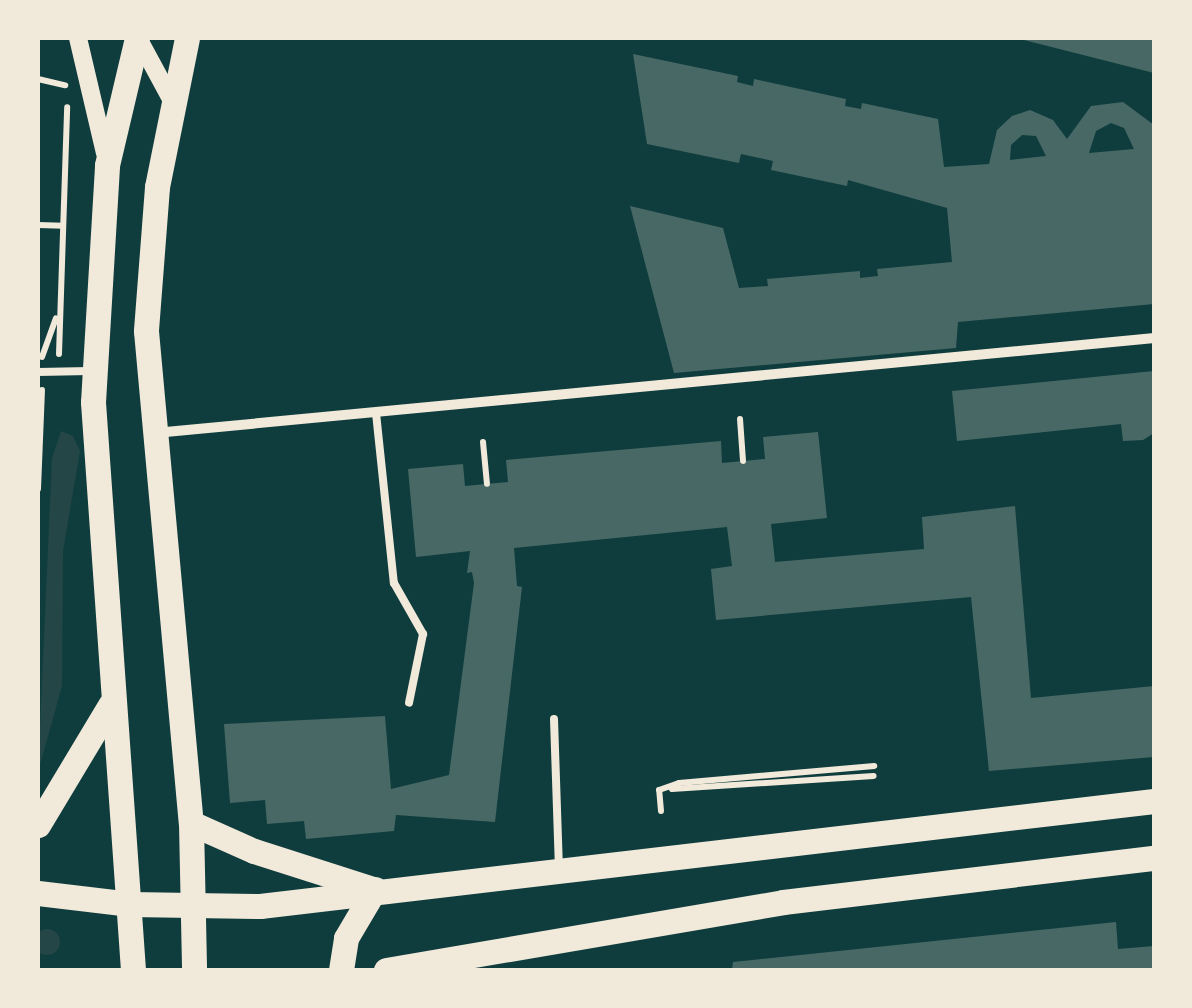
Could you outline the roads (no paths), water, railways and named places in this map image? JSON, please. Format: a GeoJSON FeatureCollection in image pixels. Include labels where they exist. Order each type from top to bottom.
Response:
{"type":"FeatureCollection","features":[{"type":"Feature","properties":{"kind":"main road"},"geometry":{"type":"LineString","coordinates":[[133,970],[110,705],[94,371],[107,165],[137,38]]}},
{"type":"Feature","properties":{"kind":"main road"},"geometry":{"type":"LineString","coordinates":[[187,38],[156,187],[146,331],[191,823],[194,970]]}},
{"type":"Feature","properties":{"kind":"main road"},"geometry":{"type":"LineString","coordinates":[[38,825],[110,705]]}},
{"type":"Feature","properties":{"kind":"main road"},"geometry":{"type":"LineString","coordinates":[[38,893],[130,904],[260,906],[1154,801]]}},
{"type":"Feature","properties":{"kind":"main road"},"geometry":{"type":"LineString","coordinates":[[191,823],[254,852],[375,890]]}},
{"type":"Feature","properties":{"kind":"main road"},"geometry":{"type":"LineString","coordinates":[[386,970],[783,902],[1154,858]]}},
{"type":"Feature","properties":{"kind":"main road"},"geometry":{"type":"LineString","coordinates":[[340,970],[346,938],[375,890]]}},
{"type":"Feature","properties":{"kind":"street"},"geometry":{"type":"LineString","coordinates":[[78,38],[97,100],[107,165]]}},
{"type":"Feature","properties":{"kind":"street"},"geometry":{"type":"LineString","coordinates":[[137,38],[172,101]]}},
{"type":"Feature","properties":{"kind":"street"},"geometry":{"type":"LineString","coordinates":[[154,433],[1154,338]]}},
{"type":"Feature","properties":{"kind":"lane"},"geometry":{"type":"LineString","coordinates":[[39,372],[94,371]]}},
{"type":"Feature","properties":{"kind":"lane"},"geometry":{"type":"LineString","coordinates":[[376,413],[394,583],[423,634],[409,703]]}},
{"type":"Feature","properties":{"kind":"lane"},"geometry":{"type":"LineString","coordinates":[[554,719],[560,873]]}}]}
